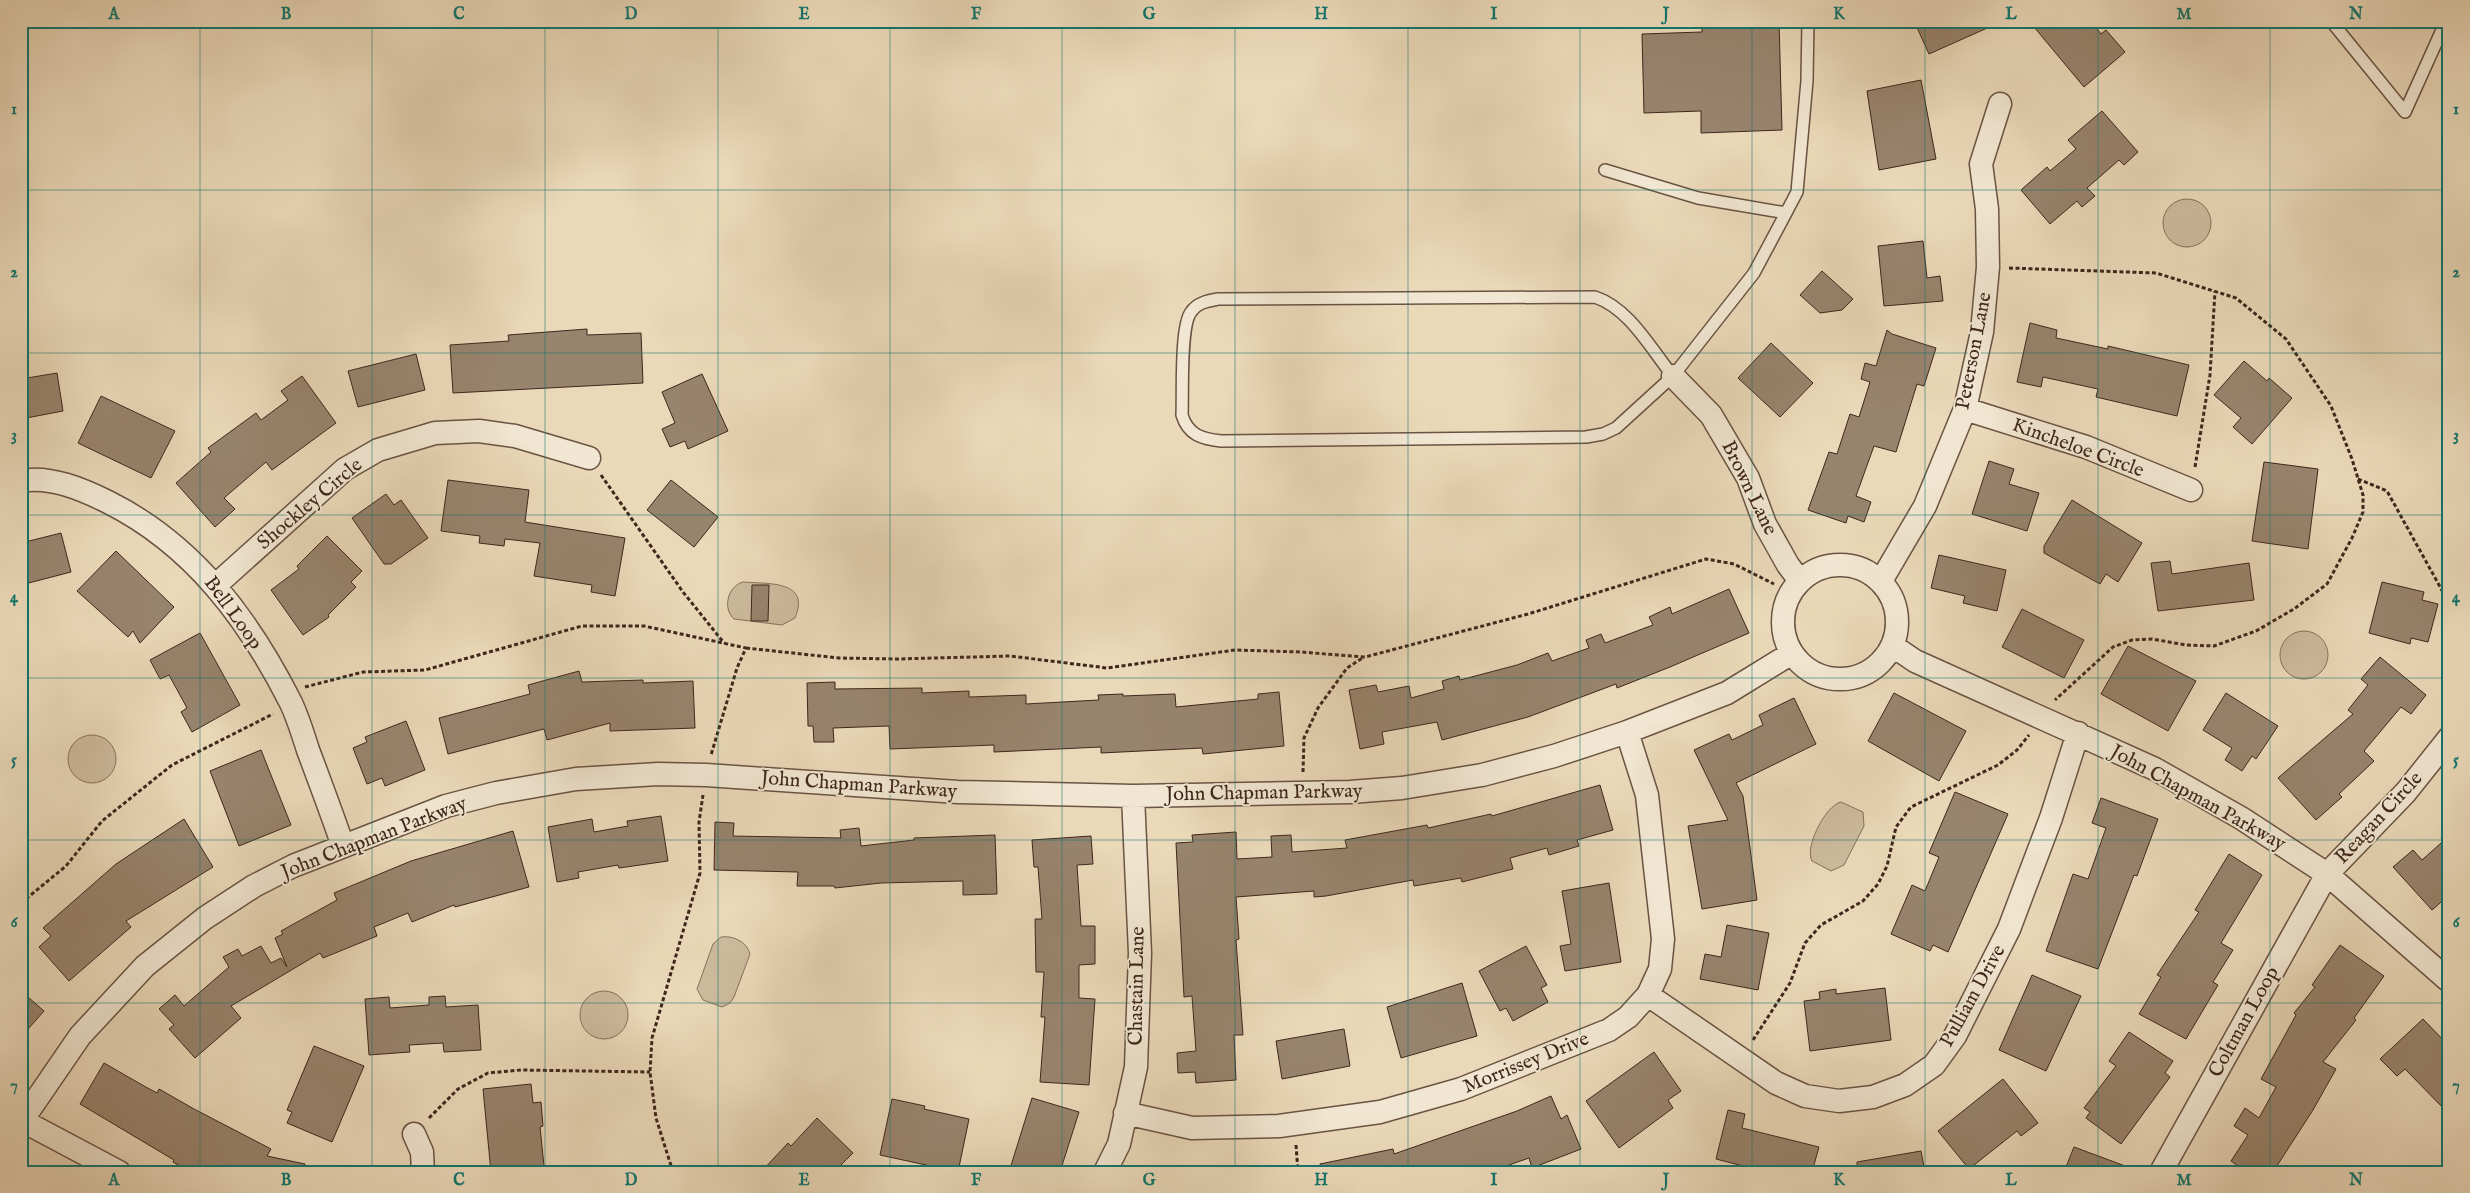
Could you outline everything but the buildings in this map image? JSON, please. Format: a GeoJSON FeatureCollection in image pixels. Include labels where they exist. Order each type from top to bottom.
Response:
{"type":"FeatureCollection","features":[{"type":"Feature","properties":{"kind":"street","name":"Peterson Lane"},"geometry":{"type":"LineString","coordinates":[[1881,581],[1926,506],[1965,409],[1982,332],[1988,267],[1987,209],[1982,164],[2000,104]]}},
{"type":"Feature","properties":{"kind":"street","name":"Brown Lane"},"geometry":{"type":"LineString","coordinates":[[1673,376],[1711,415],[1748,478],[1765,524],[1788,565],[1795,587]]}},
{"type":"Feature","properties":{"kind":"street","name":"Kincheloe Circle"},"geometry":{"type":"LineString","coordinates":[[1965,409],[2086,447],[2191,490]]}},
{"type":"Feature","properties":{"kind":"street","name":"Shockley Circle"},"geometry":{"type":"LineString","coordinates":[[216,585],[344,469],[378,450],[435,433],[479,431],[515,436],[589,458]]}},
{"type":"Feature","properties":{"kind":"street","name":"Bell Loop"},"geometry":{"type":"LineString","coordinates":[[21,481],[59,483],[90,493],[126,511],[168,539],[216,585],[256,642],[292,705],[343,846]]}},
{"type":"Feature","properties":{"kind":"street"},"geometry":{"type":"LineString","coordinates":[[1838,564],[1858,567],[1881,581],[1893,598],[1898,617],[1893,646],[1884,659],[1869,672],[1845,679],[1825,677],[1805,667],[1792,653],[1786,642],[1783,622],[1795,587],[1816,570],[1838,564]]}},
{"type":"Feature","properties":{"kind":"street","name":"John Chapman Parkway"},"geometry":{"type":"LineString","coordinates":[[1893,646],[1915,662],[2069,729],[2155,769],[2241,818],[2327,874],[2449,981]]}},
{"type":"Feature","properties":{"kind":"street","name":"John Chapman Parkway"},"geometry":{"type":"LineString","coordinates":[[22,1121],[80,1036],[145,966],[205,918],[254,886],[293,866],[446,806],[496,793],[576,779],[658,774],[706,775],[958,792],[1134,796],[1402,788],[1482,775],[1554,756],[1627,732],[1727,693],[1792,653]]}},
{"type":"Feature","properties":{"kind":"street","name":"Pulliam Drive"},"geometry":{"type":"LineString","coordinates":[[1648,995],[1776,1083],[1805,1096],[1839,1101],[1873,1097],[1905,1084],[1934,1065],[1955,1036],[2010,929],[2051,818],[2069,729]]}},
{"type":"Feature","properties":{"kind":"street","name":"Morrissey Drive"},"geometry":{"type":"LineString","coordinates":[[1125,1113],[1192,1128],[1294,1125],[1380,1112],[1461,1089],[1609,1030],[1628,1017],[1648,995],[1660,969],[1663,939],[1647,795],[1627,732]]}},
{"type":"Feature","properties":{"kind":"street","name":"Reagan Circle"},"geometry":{"type":"LineString","coordinates":[[2327,874],[2406,792],[2449,738]]}},
{"type":"Feature","properties":{"kind":"street","name":"Chastain Lane"},"geometry":{"type":"LineString","coordinates":[[1105,1172],[1119,1144],[1136,1067],[1140,953],[1134,796]]}},
{"type":"Feature","properties":{"kind":"street","name":"Coltman Loop"},"geometry":{"type":"LineString","coordinates":[[2161,1172],[2327,874]]}},
{"type":"Feature","properties":{"kind":"street"},"geometry":{"type":"LineString","coordinates":[[22,1121],[119,1172]]}},
{"type":"Feature","properties":{"kind":"street"},"geometry":{"type":"LineString","coordinates":[[414,1134],[422,1152],[423,1172]]}},
{"type":"Feature","properties":{"kind":"lane"},"geometry":{"type":"LineString","coordinates":[[1673,376],[1622,311],[1609,302],[1594,297],[1218,299],[1206,301],[1196,306],[1185,323],[1182,415],[1185,425],[1192,433],[1204,439],[1221,441],[1586,437],[1603,434],[1616,428],[1673,376],[1754,273],[1797,192],[1807,81],[1808,21]]}},
{"type":"Feature","properties":{"kind":"lane"},"geometry":{"type":"LineString","coordinates":[[2331,21],[2405,112],[2446,21]]}},
{"type":"Feature","properties":{"kind":"lane"},"geometry":{"type":"LineString","coordinates":[[1605,170],[1698,198],[1786,213]]}},
{"type":"Feature","properties":{"kind":"path"},"geometry":{"type":"LineString","coordinates":[[1988,267],[2156,273],[2236,298],[2286,339],[2331,406],[2358,478],[2362,495],[2362,512],[2352,538],[2327,584],[2294,609],[2256,631],[2214,646],[2186,645],[2152,639],[2132,640],[2113,647],[2056,700]]}},
{"type":"Feature","properties":{"kind":"path"},"geometry":{"type":"LineString","coordinates":[[2191,490],[2210,375],[2214,291]]}},
{"type":"Feature","properties":{"kind":"path"},"geometry":{"type":"LineString","coordinates":[[589,458],[683,592],[724,644]]}},
{"type":"Feature","properties":{"kind":"path"},"geometry":{"type":"LineString","coordinates":[[2358,478],[2387,491],[2449,603]]}},
{"type":"Feature","properties":{"kind":"path"},"geometry":{"type":"LineString","coordinates":[[1302,792],[1304,738],[1318,708],[1347,668],[1364,657],[1528,614],[1706,559],[1734,564],[1762,577],[1795,587]]}},
{"type":"Feature","properties":{"kind":"path"},"geometry":{"type":"LineString","coordinates":[[746,648],[839,658],[897,659],[1010,656],[1107,668],[1235,650],[1301,652],[1364,657]]}},
{"type":"Feature","properties":{"kind":"path"},"geometry":{"type":"LineString","coordinates":[[21,903],[66,866],[102,821],[172,765],[292,705]]}},
{"type":"Feature","properties":{"kind":"path"},"geometry":{"type":"LineString","coordinates":[[1741,1059],[1786,990],[1806,943],[1821,925],[1863,901],[1878,884],[1886,866],[1896,827],[1911,807],[1998,765],[2017,750],[2030,733],[2043,742],[2069,729]]}},
{"type":"Feature","properties":{"kind":"path"},"geometry":{"type":"LineString","coordinates":[[414,1134],[458,1089],[488,1073],[521,1070],[650,1072]]}},
{"type":"Feature","properties":{"kind":"path"},"geometry":{"type":"LineString","coordinates":[[1294,1125],[1298,1172]]}},
{"type":"Feature","properties":{"kind":"shaded area"},"geometry":{"type":"Polygon","coordinates":[[[2182,199],[2192,199],[2204,206],[2211,218],[2211,228],[2204,240],[2192,247],[2182,247],[2174,243],[2167,236],[2163,228],[2163,218],[2167,210],[2174,203],[2182,199]]]}},
{"type":"Feature","properties":{"kind":"shaded area"},"geometry":{"type":"Polygon","coordinates":[[[743,582],[775,584],[792,590],[797,597],[798,606],[795,618],[782,625],[734,619],[728,609],[728,598],[734,588],[743,582]]]}},
{"type":"Feature","properties":{"kind":"shaded area"},"geometry":{"type":"Polygon","coordinates":[[[2299,631],[2309,631],[2321,638],[2328,650],[2328,660],[2321,672],[2309,679],[2299,679],[2291,675],[2284,668],[2280,660],[2280,650],[2284,642],[2291,635],[2299,631]]]}},
{"type":"Feature","properties":{"kind":"shaded area"},"geometry":{"type":"Polygon","coordinates":[[[87,735],[97,735],[109,742],[116,754],[116,764],[109,776],[97,783],[87,783],[79,779],[72,772],[68,764],[68,754],[72,746],[79,739],[87,735]]]}},
{"type":"Feature","properties":{"kind":"shaded area"},"geometry":{"type":"Polygon","coordinates":[[[1841,802],[1863,812],[1864,826],[1844,865],[1831,871],[1812,861],[1810,855],[1811,846],[1823,818],[1835,805],[1841,802]]]}},
{"type":"Feature","properties":{"kind":"shaded area"},"geometry":{"type":"Polygon","coordinates":[[[721,937],[739,940],[746,946],[750,954],[734,997],[730,1003],[722,1007],[703,1000],[697,989],[713,944],[721,937]]]}},
{"type":"Feature","properties":{"kind":"shaded area"},"geometry":{"type":"Polygon","coordinates":[[[599,991],[609,991],[621,998],[628,1010],[628,1020],[621,1032],[609,1039],[599,1039],[591,1035],[584,1028],[580,1020],[580,1010],[584,1002],[591,995],[599,991]]]}}]}
